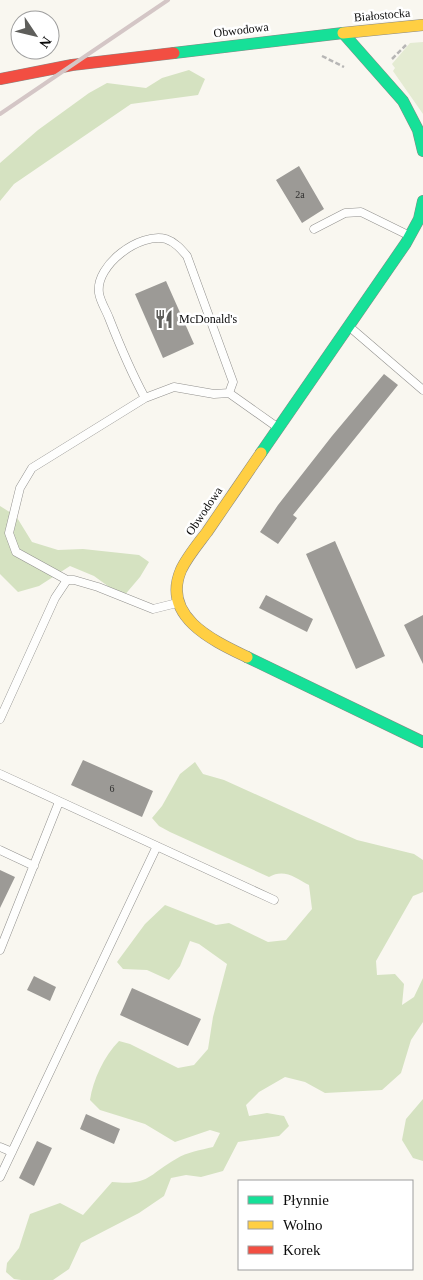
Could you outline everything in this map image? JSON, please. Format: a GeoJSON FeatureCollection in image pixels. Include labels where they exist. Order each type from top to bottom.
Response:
{"type":"FeatureCollection","features":[{"type":"Feature","properties":{"kind":"main road","name":"Białostocka"},"geometry":{"type":"LineString","coordinates":[[343,33],[423,25]]}},
{"type":"Feature","properties":{"kind":"main road","name":"Obwodowa"},"geometry":{"type":"LineString","coordinates":[[0,79],[72,65],[343,33]]}},
{"type":"Feature","properties":{"kind":"main road"},"geometry":{"type":"LineString","coordinates":[[343,33],[353,48],[400,95],[413,120],[423,151]]}},
{"type":"Feature","properties":{"kind":"main road","name":"Obwodowa"},"geometry":{"type":"LineString","coordinates":[[179,602],[180,572],[409,236],[419,219],[423,201]]}},
{"type":"Feature","properties":{"kind":"main road"},"geometry":{"type":"LineString","coordinates":[[179,602],[185,616],[193,627],[211,640],[423,742]]}},
{"type":"Feature","properties":{"kind":"lane"},"geometry":{"type":"LineString","coordinates":[[314,229],[345,213],[361,212],[409,236]]}},
{"type":"Feature","properties":{"kind":"lane"},"geometry":{"type":"LineString","coordinates":[[145,398],[127,366],[99,293],[100,278],[108,265],[127,249],[149,239],[165,239],[177,245],[187,256],[233,382],[229,393]]}},
{"type":"Feature","properties":{"kind":"lane"},"geometry":{"type":"LineString","coordinates":[[348,326],[423,390]]}},
{"type":"Feature","properties":{"kind":"lane"},"geometry":{"type":"LineString","coordinates":[[179,602],[153,609],[98,587],[74,580],[67,580],[16,552],[8,533],[20,488],[32,468],[145,398],[174,387],[214,394],[229,393],[278,428]]}},
{"type":"Feature","properties":{"kind":"lane"},"geometry":{"type":"LineString","coordinates":[[0,719],[55,598],[67,580]]}},
{"type":"Feature","properties":{"kind":"lane"},"geometry":{"type":"LineString","coordinates":[[0,774],[274,900]]}},
{"type":"Feature","properties":{"kind":"lane"},"geometry":{"type":"LineString","coordinates":[[0,950],[59,802]]}},
{"type":"Feature","properties":{"kind":"lane"},"geometry":{"type":"LineString","coordinates":[[0,1177],[157,846]]}},
{"type":"Feature","properties":{"kind":"lane"},"geometry":{"type":"LineString","coordinates":[[0,850],[34,866]]}},
{"type":"Feature","properties":{"kind":"lane"},"geometry":{"type":"LineString","coordinates":[[0,1147],[12,1152]]}},
{"type":"Feature","properties":{"kind":"green space"},"geometry":{"type":"Polygon","coordinates":[[[423,42],[423,114],[393,71],[395,68],[392,64],[410,43],[423,42]]]}},
{"type":"Feature","properties":{"kind":"green space"},"geometry":{"type":"Polygon","coordinates":[[[189,70],[205,79],[198,95],[131,104],[14,184],[0,201],[0,163],[38,130],[89,93],[107,83],[146,88],[162,78],[189,70]]]}},
{"type":"Feature","properties":{"kind":"green space"},"geometry":{"type":"Polygon","coordinates":[[[0,506],[16,516],[32,542],[58,550],[83,549],[139,555],[149,562],[140,577],[123,597],[94,576],[70,566],[39,586],[18,592],[0,574],[0,506]]]}},
{"type":"Feature","properties":{"kind":"green space"},"geometry":{"type":"Polygon","coordinates":[[[195,762],[203,774],[224,780],[357,840],[414,854],[423,860],[423,892],[413,896],[376,961],[377,975],[395,974],[404,984],[402,1005],[414,997],[423,978],[423,1022],[411,1040],[401,1073],[382,1090],[325,1093],[305,1082],[285,1077],[259,1092],[246,1105],[249,1116],[267,1113],[284,1116],[289,1126],[279,1136],[238,1142],[223,1171],[201,1177],[186,1175],[171,1178],[164,1196],[139,1213],[81,1243],[69,1269],[53,1280],[14,1279],[6,1272],[7,1263],[19,1248],[30,1214],[60,1203],[83,1215],[112,1182],[141,1181],[180,1157],[213,1147],[220,1133],[210,1130],[175,1142],[145,1124],[100,1110],[90,1100],[100,1069],[119,1041],[130,1044],[178,1068],[194,1065],[208,1049],[213,1017],[227,964],[199,944],[190,941],[180,966],[169,980],[147,970],[123,969],[117,962],[145,924],[165,905],[216,925],[229,923],[268,942],[286,940],[312,909],[309,885],[295,877],[280,873],[269,877],[170,832],[159,826],[152,818],[162,806],[180,774],[195,762]]]}},
{"type":"Feature","properties":{"kind":"green space"},"geometry":{"type":"Polygon","coordinates":[[[423,1099],[423,1161],[413,1158],[402,1140],[406,1119],[423,1099]]]}},
{"type":"Feature","properties":{"kind":"building"},"geometry":{"type":"Polygon","coordinates":[[[299,166],[324,209],[302,223],[276,180],[299,166]]]}},
{"type":"Feature","properties":{"kind":"building","name":"McDonald's"},"geometry":{"type":"Polygon","coordinates":[[[166,281],[194,344],[163,358],[135,294],[166,281]]]}},
{"type":"Feature","properties":{"kind":"building"},"geometry":{"type":"Polygon","coordinates":[[[384,374],[398,385],[293,515],[297,518],[278,544],[260,532],[278,505],[332,436],[384,374]]]}},
{"type":"Feature","properties":{"kind":"building"},"geometry":{"type":"Polygon","coordinates":[[[335,541],[385,656],[356,669],[306,554],[335,541]]]}},
{"type":"Feature","properties":{"kind":"building"},"geometry":{"type":"Polygon","coordinates":[[[266,595],[313,619],[307,632],[259,608],[266,595]]]}},
{"type":"Feature","properties":{"kind":"building"},"geometry":{"type":"Polygon","coordinates":[[[423,615],[423,664],[404,625],[423,615]]]}},
{"type":"Feature","properties":{"kind":"building"},"geometry":{"type":"Polygon","coordinates":[[[83,760],[153,791],[142,817],[71,785],[83,760]]]}},
{"type":"Feature","properties":{"kind":"building"},"geometry":{"type":"Polygon","coordinates":[[[0,870],[15,877],[0,908],[0,870]]]}},
{"type":"Feature","properties":{"kind":"building"},"geometry":{"type":"Polygon","coordinates":[[[34,976],[56,987],[50,1001],[27,990],[34,976]]]}},
{"type":"Feature","properties":{"kind":"building"},"geometry":{"type":"Polygon","coordinates":[[[132,988],[201,1019],[188,1046],[120,1015],[132,988]]]}},
{"type":"Feature","properties":{"kind":"building"},"geometry":{"type":"Polygon","coordinates":[[[86,1114],[120,1129],[114,1144],[80,1129],[86,1114]]]}},
{"type":"Feature","properties":{"kind":"building"},"geometry":{"type":"Polygon","coordinates":[[[37,1141],[52,1148],[34,1186],[19,1178],[37,1141]]]}},
{"type":"Feature","properties":{"kind":"railway"},"geometry":{"type":"LineString","coordinates":[[0,114],[168,0]]}},
{"type":"Feature","properties":{"kind":"traffic: fast"},"geometry":{"type":"LineString","coordinates":[[174,53],[343,33],[403,101],[418,130],[423,151]]}},
{"type":"Feature","properties":{"kind":"traffic: fast"},"geometry":{"type":"LineString","coordinates":[[261,453],[406,243],[419,219],[423,201]]}},
{"type":"Feature","properties":{"kind":"traffic: fast"},"geometry":{"type":"LineString","coordinates":[[247,657],[423,742]]}},
{"type":"Feature","properties":{"kind":"traffic: slow"},"geometry":{"type":"LineString","coordinates":[[343,33],[423,25]]}},
{"type":"Feature","properties":{"kind":"traffic: slow"},"geometry":{"type":"LineString","coordinates":[[247,657],[206,635],[194,625],[184,614],[178,601],[177,587],[181,570],[186,560],[261,453]]}},
{"type":"Feature","properties":{"kind":"traffic: jam"},"geometry":{"type":"LineString","coordinates":[[0,79],[72,65],[174,53]]}},
{"type":"Feature","properties":{"kind":"place","name":"McDonald's"},"geometry":{"type":"Point","coordinates":[164,319]}}]}
